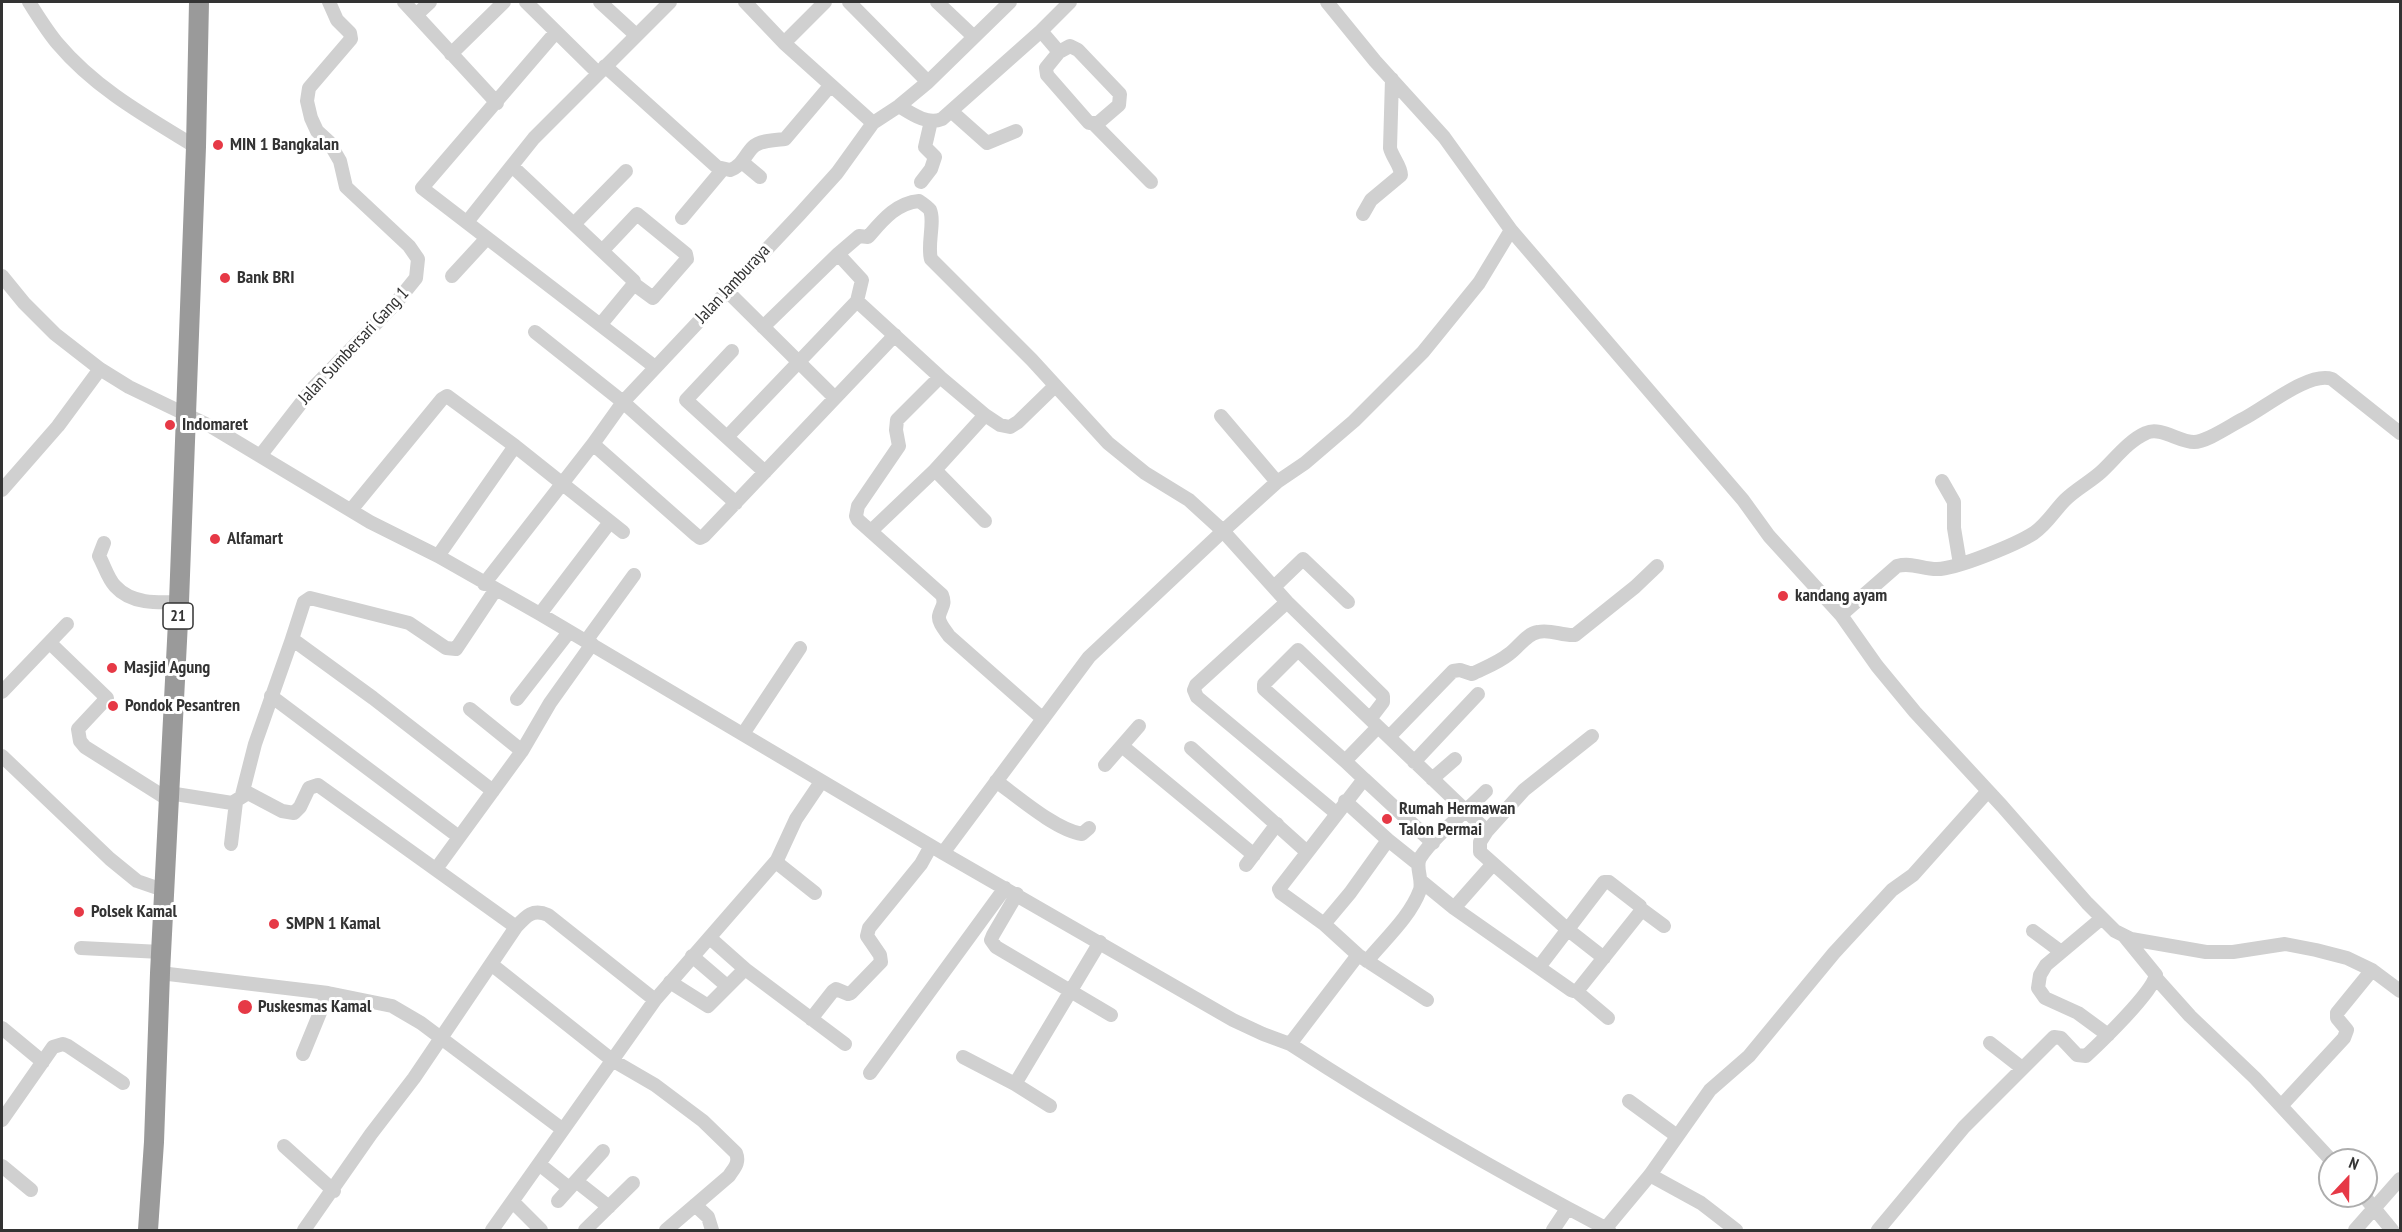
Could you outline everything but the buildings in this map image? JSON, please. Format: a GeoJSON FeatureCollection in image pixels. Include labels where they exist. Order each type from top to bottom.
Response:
{"type":"FeatureCollection","features":[{"type":"Feature","properties":{"kind":"highway","name":"21"},"geometry":{"type":"LineString","coordinates":[[148,1230],[179,602],[196,147],[199,2]]}},
{"type":"Feature","properties":{"kind":"street"},"geometry":{"type":"LineString","coordinates":[[29,2],[58,44],[95,80],[125,104],[196,147]]}},
{"type":"Feature","properties":{"kind":"street","name":"Jalan Sumbersari Gang 1"},"geometry":{"type":"LineString","coordinates":[[260,456],[312,388],[395,304],[416,278],[418,259],[409,246],[346,187],[340,161],[311,118],[307,101],[309,88],[351,39],[350,33],[337,20],[329,2]]}},
{"type":"Feature","properties":{"kind":"street"},"geometry":{"type":"LineString","coordinates":[[404,2],[497,103]]}},
{"type":"Feature","properties":{"kind":"street"},"geometry":{"type":"LineString","coordinates":[[416,15],[430,2]]}},
{"type":"Feature","properties":{"kind":"street"},"geometry":{"type":"LineString","coordinates":[[451,54],[504,2]]}},
{"type":"Feature","properties":{"kind":"street"},"geometry":{"type":"LineString","coordinates":[[526,2],[556,32],[723,170]]}},
{"type":"Feature","properties":{"kind":"street"},"geometry":{"type":"LineString","coordinates":[[600,2],[636,35]]}},
{"type":"Feature","properties":{"kind":"street"},"geometry":{"type":"LineString","coordinates":[[467,222],[534,138],[670,2]]}},
{"type":"Feature","properties":{"kind":"street"},"geometry":{"type":"LineString","coordinates":[[745,2],[784,43],[873,123],[899,106],[928,82],[1010,2]]}},
{"type":"Feature","properties":{"kind":"street"},"geometry":{"type":"LineString","coordinates":[[784,43],[825,2]]}},
{"type":"Feature","properties":{"kind":"street"},"geometry":{"type":"LineString","coordinates":[[849,2],[928,82]]}},
{"type":"Feature","properties":{"kind":"street"},"geometry":{"type":"LineString","coordinates":[[938,2],[974,36]]}},
{"type":"Feature","properties":{"kind":"street"},"geometry":{"type":"LineString","coordinates":[[899,106],[931,121],[942,119],[1041,31],[1070,2]]}},
{"type":"Feature","properties":{"kind":"street"},"geometry":{"type":"LineString","coordinates":[[1327,2],[1444,137],[1511,230],[1743,500],[1769,536],[1841,615],[1877,666],[1915,712],[2102,918],[2125,937],[2153,971],[2156,978],[2190,1016],[2320,1148]]}},
{"type":"Feature","properties":{"kind":"street"},"geometry":{"type":"LineString","coordinates":[[1041,31],[1059,52]]}},
{"type":"Feature","properties":{"kind":"street"},"geometry":{"type":"LineString","coordinates":[[556,32],[422,188],[654,367]]}},
{"type":"Feature","properties":{"kind":"street"},"geometry":{"type":"LineString","coordinates":[[1094,124],[1119,105],[1120,94],[1078,50],[1071,46],[1059,52],[1046,68],[1047,75],[1089,123],[1094,124],[1151,182]]}},
{"type":"Feature","properties":{"kind":"street"},"geometry":{"type":"LineString","coordinates":[[1363,214],[1371,200],[1401,175],[1401,170],[1390,148],[1392,79]]}},
{"type":"Feature","properties":{"kind":"street"},"geometry":{"type":"LineString","coordinates":[[682,218],[723,170],[734,169],[754,146],[781,139],[828,84]]}},
{"type":"Feature","properties":{"kind":"street"},"geometry":{"type":"LineString","coordinates":[[951,111],[987,143],[1016,131]]}},
{"type":"Feature","properties":{"kind":"street"},"geometry":{"type":"LineString","coordinates":[[921,182],[932,169],[935,157],[925,147],[931,121]]}},
{"type":"Feature","properties":{"kind":"street","name":"Jalan Jamburaya"},"geometry":{"type":"LineString","coordinates":[[292,639],[304,602],[310,597],[409,623],[446,648],[452,650],[456,648],[490,587],[622,402],[837,172],[873,123]]}},
{"type":"Feature","properties":{"kind":"street"},"geometry":{"type":"LineString","coordinates":[[742,162],[760,177]]}},
{"type":"Feature","properties":{"kind":"street"},"geometry":{"type":"LineString","coordinates":[[512,166],[603,250],[634,281],[634,284],[653,297],[687,259],[686,254],[637,214],[603,250]]}},
{"type":"Feature","properties":{"kind":"street"},"geometry":{"type":"LineString","coordinates":[[574,224],[627,171]]}},
{"type":"Feature","properties":{"kind":"street"},"geometry":{"type":"LineString","coordinates":[[763,327],[859,236],[868,237],[888,215],[909,202],[919,201],[929,209],[931,216],[928,250],[931,259],[1055,386],[1108,444],[1145,473],[1189,500],[1222,531],[1287,602],[1383,696],[1383,702],[1373,723],[1345,761]]}},
{"type":"Feature","properties":{"kind":"street"},"geometry":{"type":"LineString","coordinates":[[811,1019],[833,991],[836,989],[851,993],[880,962],[880,955],[867,936],[869,928],[921,864],[996,782],[1089,657],[1222,531],[1277,482],[1305,463],[1354,420],[1423,352],[1479,283],[1511,230]]}},
{"type":"Feature","properties":{"kind":"street"},"geometry":{"type":"LineString","coordinates":[[452,276],[487,238]]}},
{"type":"Feature","properties":{"kind":"street"},"geometry":{"type":"LineString","coordinates":[[727,437],[857,301],[862,280],[838,254]]}},
{"type":"Feature","properties":{"kind":"street"},"geometry":{"type":"LineString","coordinates":[[2,276],[24,303],[55,334],[100,369],[144,395],[185,413],[370,522],[438,556],[540,614],[821,782],[1233,1020],[1290,1044],[1338,1076],[1467,1152],[1607,1229],[1650,1175],[1710,1090],[1749,1056],[1834,953],[1892,890],[1913,875],[1988,791]]}},
{"type":"Feature","properties":{"kind":"street"},"geometry":{"type":"LineString","coordinates":[[601,324],[634,284]]}},
{"type":"Feature","properties":{"kind":"street"},"geometry":{"type":"LineString","coordinates":[[727,291],[834,397]]}},
{"type":"Feature","properties":{"kind":"street"},"geometry":{"type":"LineString","coordinates":[[857,301],[940,377],[1000,425],[1010,427],[1018,422],[1055,386]]}},
{"type":"Feature","properties":{"kind":"street"},"geometry":{"type":"LineString","coordinates":[[535,332],[622,402],[736,503]]}},
{"type":"Feature","properties":{"kind":"street"},"geometry":{"type":"LineString","coordinates":[[593,444],[700,538],[895,335]]}},
{"type":"Feature","properties":{"kind":"street"},"geometry":{"type":"LineString","coordinates":[[732,351],[687,400],[765,472]]}},
{"type":"Feature","properties":{"kind":"street"},"geometry":{"type":"LineString","coordinates":[[2,490],[58,426],[100,369]]}},
{"type":"Feature","properties":{"kind":"street"},"geometry":{"type":"LineString","coordinates":[[940,377],[897,420],[899,446],[858,506],[856,516],[942,595],[944,604],[939,617],[949,636],[1043,719]]}},
{"type":"Feature","properties":{"kind":"street"},"geometry":{"type":"LineString","coordinates":[[1841,615],[1897,566],[1907,563],[1936,569],[1960,564],[2025,538],[2036,531],[2066,499],[2101,472],[2121,451],[2147,432],[2154,431],[2185,441],[2198,442],[2262,409],[2316,377],[2332,379],[2400,433]]}},
{"type":"Feature","properties":{"kind":"street"},"geometry":{"type":"LineString","coordinates":[[351,510],[442,399],[447,396],[563,483],[623,532]]}},
{"type":"Feature","properties":{"kind":"street"},"geometry":{"type":"LineString","coordinates":[[871,531],[935,470],[985,415]]}},
{"type":"Feature","properties":{"kind":"street"},"geometry":{"type":"LineString","coordinates":[[1221,416],[1277,482]]}},
{"type":"Feature","properties":{"kind":"street"},"geometry":{"type":"LineString","coordinates":[[438,556],[515,446]]}},
{"type":"Feature","properties":{"kind":"street"},"geometry":{"type":"LineString","coordinates":[[935,470],[985,521]]}},
{"type":"Feature","properties":{"kind":"street"},"geometry":{"type":"LineString","coordinates":[[1942,481],[1954,502],[1954,528],[1960,564]]}},
{"type":"Feature","properties":{"kind":"street"},"geometry":{"type":"LineString","coordinates":[[540,614],[610,522]]}},
{"type":"Feature","properties":{"kind":"street"},"geometry":{"type":"LineString","coordinates":[[104,543],[99,556],[114,586],[125,595],[145,602],[179,602]]}},
{"type":"Feature","properties":{"kind":"street"},"geometry":{"type":"LineString","coordinates":[[1274,587],[1303,559],[1348,602]]}},
{"type":"Feature","properties":{"kind":"street"},"geometry":{"type":"LineString","coordinates":[[1389,737],[1453,671],[1460,670],[1472,674],[1510,654],[1526,638],[1536,632],[1551,631],[1572,636],[1577,634],[1657,566]]}},
{"type":"Feature","properties":{"kind":"street"},"geometry":{"type":"LineString","coordinates":[[436,869],[522,751],[550,702],[634,575]]}},
{"type":"Feature","properties":{"kind":"street"},"geometry":{"type":"LineString","coordinates":[[1287,602],[1196,685],[1194,690],[1197,697],[1336,813]]}},
{"type":"Feature","properties":{"kind":"street"},"geometry":{"type":"LineString","coordinates":[[2,692],[67,624]]}},
{"type":"Feature","properties":{"kind":"street"},"geometry":{"type":"LineString","coordinates":[[517,699],[569,632]]}},
{"type":"Feature","properties":{"kind":"street"},"geometry":{"type":"LineString","coordinates":[[231,844],[239,798],[255,744],[292,639],[493,791]]}},
{"type":"Feature","properties":{"kind":"street"},"geometry":{"type":"LineString","coordinates":[[50,643],[107,698],[78,729],[80,741],[85,747],[169,796],[232,803],[248,793],[282,811],[294,813],[300,807],[309,788],[318,785],[516,927]]}},
{"type":"Feature","properties":{"kind":"street"},"geometry":{"type":"LineString","coordinates":[[743,734],[800,648]]}},
{"type":"Feature","properties":{"kind":"street"},"geometry":{"type":"LineString","coordinates":[[1433,843],[1264,689],[1264,684],[1298,650],[1487,831]]}},
{"type":"Feature","properties":{"kind":"street"},"geometry":{"type":"LineString","coordinates":[[1414,762],[1478,694]]}},
{"type":"Feature","properties":{"kind":"street"},"geometry":{"type":"LineString","coordinates":[[271,696],[459,837]]}},
{"type":"Feature","properties":{"kind":"street"},"geometry":{"type":"LineString","coordinates":[[470,709],[522,751]]}},
{"type":"Feature","properties":{"kind":"street"},"geometry":{"type":"LineString","coordinates":[[1105,765],[1139,726]]}},
{"type":"Feature","properties":{"kind":"street"},"geometry":{"type":"LineString","coordinates":[[1592,736],[1524,790],[1487,831],[1479,848],[1492,865],[1604,958]]}},
{"type":"Feature","properties":{"kind":"street"},"geometry":{"type":"LineString","coordinates":[[1122,746],[1250,860],[1277,824]]}},
{"type":"Feature","properties":{"kind":"street"},"geometry":{"type":"LineString","coordinates":[[1191,748],[1307,852]]}},
{"type":"Feature","properties":{"kind":"street"},"geometry":{"type":"LineString","coordinates":[[2,756],[116,864],[137,881],[166,891]]}},
{"type":"Feature","properties":{"kind":"street"},"geometry":{"type":"LineString","coordinates":[[1432,779],[1455,759]]}},
{"type":"Feature","properties":{"kind":"street"},"geometry":{"type":"LineString","coordinates":[[1364,779],[1345,801],[1279,891],[1324,924],[1362,958],[1427,1000]]}},
{"type":"Feature","properties":{"kind":"street"},"geometry":{"type":"LineString","coordinates":[[492,1230],[655,1000],[776,862],[796,819],[821,782]]}},
{"type":"Feature","properties":{"kind":"street"},"geometry":{"type":"LineString","coordinates":[[996,782],[1043,816],[1076,833],[1082,834],[1089,828]]}},
{"type":"Feature","properties":{"kind":"street"},"geometry":{"type":"LineString","coordinates":[[1290,1044],[1362,958],[1406,913],[1419,891],[1421,881],[1419,859],[1486,792]]}},
{"type":"Feature","properties":{"kind":"street"},"geometry":{"type":"LineString","coordinates":[[1345,801],[1418,864]]}},
{"type":"Feature","properties":{"kind":"street"},"geometry":{"type":"LineString","coordinates":[[1324,924],[1350,893],[1388,840]]}},
{"type":"Feature","properties":{"kind":"street"},"geometry":{"type":"LineString","coordinates":[[776,862],[815,893]]}},
{"type":"Feature","properties":{"kind":"street"},"geometry":{"type":"LineString","coordinates":[[1454,908],[1492,865]]}},
{"type":"Feature","properties":{"kind":"street"},"geometry":{"type":"LineString","coordinates":[[1421,881],[1454,908],[1571,990],[1576,991],[1608,1018]]}},
{"type":"Feature","properties":{"kind":"street"},"geometry":{"type":"LineString","coordinates":[[1539,967],[1567,928],[1606,881],[1664,926]]}},
{"type":"Feature","properties":{"kind":"street"},"geometry":{"type":"LineString","coordinates":[[1011,891],[991,940],[993,944],[1110,1015]]}},
{"type":"Feature","properties":{"kind":"street"},"geometry":{"type":"LineString","coordinates":[[870,1073],[1011,891]]}},
{"type":"Feature","properties":{"kind":"street"},"geometry":{"type":"LineString","coordinates":[[1576,991],[1641,909]]}},
{"type":"Feature","properties":{"kind":"street"},"geometry":{"type":"LineString","coordinates":[[304,1230],[334,1191],[371,1134],[414,1078],[516,927],[533,912],[540,911],[548,915],[655,1000]]}},
{"type":"Feature","properties":{"kind":"street"},"geometry":{"type":"LineString","coordinates":[[2102,918],[2046,964],[2040,975],[2038,988],[2045,998],[2078,1013],[2108,1035]]}},
{"type":"Feature","properties":{"kind":"street"},"geometry":{"type":"LineString","coordinates":[[2033,931],[2060,951]]}},
{"type":"Feature","properties":{"kind":"street"},"geometry":{"type":"LineString","coordinates":[[2125,937],[2218,952],[2285,944],[2347,958],[2372,970],[2400,991]]}},
{"type":"Feature","properties":{"kind":"street"},"geometry":{"type":"LineString","coordinates":[[710,938],[745,969],[845,1044]]}},
{"type":"Feature","properties":{"kind":"street"},"geometry":{"type":"LineString","coordinates":[[1015,1084],[1101,942]]}},
{"type":"Feature","properties":{"kind":"street"},"geometry":{"type":"LineString","coordinates":[[81,948],[161,952]]}},
{"type":"Feature","properties":{"kind":"street"},"geometry":{"type":"LineString","coordinates":[[692,956],[727,986]]}},
{"type":"Feature","properties":{"kind":"street"},"geometry":{"type":"LineString","coordinates":[[491,964],[612,1060],[656,1085],[696,1115],[736,1153],[738,1159],[729,1176],[666,1230]]}},
{"type":"Feature","properties":{"kind":"street"},"geometry":{"type":"LineString","coordinates":[[670,982],[708,1006],[745,969]]}},
{"type":"Feature","properties":{"kind":"street"},"geometry":{"type":"LineString","coordinates":[[2281,1106],[2344,1038],[2347,1030],[2337,1018],[2337,1013],[2372,970]]}},
{"type":"Feature","properties":{"kind":"street"},"geometry":{"type":"LineString","coordinates":[[160,973],[328,993],[392,1006],[421,1023],[562,1129]]}},
{"type":"Feature","properties":{"kind":"street"},"geometry":{"type":"LineString","coordinates":[[1878,1230],[1964,1127],[2054,1037],[2061,1038],[2083,1057],[2108,1035],[2156,978]]}},
{"type":"Feature","properties":{"kind":"street"},"geometry":{"type":"LineString","coordinates":[[303,1054],[328,993]]}},
{"type":"Feature","properties":{"kind":"street"},"geometry":{"type":"LineString","coordinates":[[2,1028],[43,1062]]}},
{"type":"Feature","properties":{"kind":"street"},"geometry":{"type":"LineString","coordinates":[[1990,1043],[2022,1068]]}},
{"type":"Feature","properties":{"kind":"street"},"geometry":{"type":"LineString","coordinates":[[2,1120],[53,1047],[63,1044],[123,1083]]}},
{"type":"Feature","properties":{"kind":"street"},"geometry":{"type":"LineString","coordinates":[[963,1057],[1015,1084],[1050,1106]]}},
{"type":"Feature","properties":{"kind":"street"},"geometry":{"type":"LineString","coordinates":[[1629,1101],[1677,1136]]}},
{"type":"Feature","properties":{"kind":"street"},"geometry":{"type":"LineString","coordinates":[[284,1146],[334,1191]]}},
{"type":"Feature","properties":{"kind":"street"},"geometry":{"type":"LineString","coordinates":[[558,1201],[603,1151]]}},
{"type":"Feature","properties":{"kind":"street"},"geometry":{"type":"LineString","coordinates":[[539,1164],[609,1207]]}},
{"type":"Feature","properties":{"kind":"street"},"geometry":{"type":"LineString","coordinates":[[2,1166],[32,1190]]}},
{"type":"Feature","properties":{"kind":"street"},"geometry":{"type":"LineString","coordinates":[[1650,1175],[1701,1203],[1736,1230]]}},
{"type":"Feature","properties":{"kind":"street"},"geometry":{"type":"LineString","coordinates":[[2378,1203],[2400,1179]]}},
{"type":"Feature","properties":{"kind":"street"},"geometry":{"type":"LineString","coordinates":[[585,1230],[633,1183]]}},
{"type":"Feature","properties":{"kind":"street"},"geometry":{"type":"LineString","coordinates":[[513,1202],[541,1230]]}},
{"type":"Feature","properties":{"kind":"street"},"geometry":{"type":"LineString","coordinates":[[694,1205],[708,1216],[712,1230]]}},
{"type":"Feature","properties":{"kind":"street"},"geometry":{"type":"LineString","coordinates":[[2355,1230],[2373,1208]]}},
{"type":"Feature","properties":{"kind":"street"},"geometry":{"type":"LineString","coordinates":[[2375,1208],[2392,1230]]}},
{"type":"Feature","properties":{"kind":"street"},"geometry":{"type":"LineString","coordinates":[[1553,1230],[1567,1209]]}},
{"type":"Feature","properties":{"kind":"place","name":"MIN 1 Bangkalan"},"geometry":{"type":"Point","coordinates":[218,145]}},
{"type":"Feature","properties":{"kind":"place","name":"Bank BRI"},"geometry":{"type":"Point","coordinates":[225,278]}},
{"type":"Feature","properties":{"kind":"place","name":"Indomaret"},"geometry":{"type":"Point","coordinates":[170,425]}},
{"type":"Feature","properties":{"kind":"place","name":"Alfamart"},"geometry":{"type":"Point","coordinates":[215,539]}},
{"type":"Feature","properties":{"kind":"place","name":"kandang ayam"},"geometry":{"type":"Point","coordinates":[1783,596]}},
{"type":"Feature","properties":{"kind":"place","name":"Masjid Agung"},"geometry":{"type":"Point","coordinates":[112,668]}},
{"type":"Feature","properties":{"kind":"place","name":"Pondok Pesantren"},"geometry":{"type":"Point","coordinates":[113,706]}},
{"type":"Feature","properties":{"kind":"place","name":"Rumah Hermawan Talon Permai"},"geometry":{"type":"Point","coordinates":[1387,819]}},
{"type":"Feature","properties":{"kind":"place","name":"Polsek Kamal"},"geometry":{"type":"Point","coordinates":[79,912]}},
{"type":"Feature","properties":{"kind":"place","name":"SMPN 1 Kamal"},"geometry":{"type":"Point","coordinates":[274,924]}},
{"type":"Feature","properties":{"kind":"place","name":"Puskesmas Kamal"},"geometry":{"type":"Point","coordinates":[245,1007]}}]}
